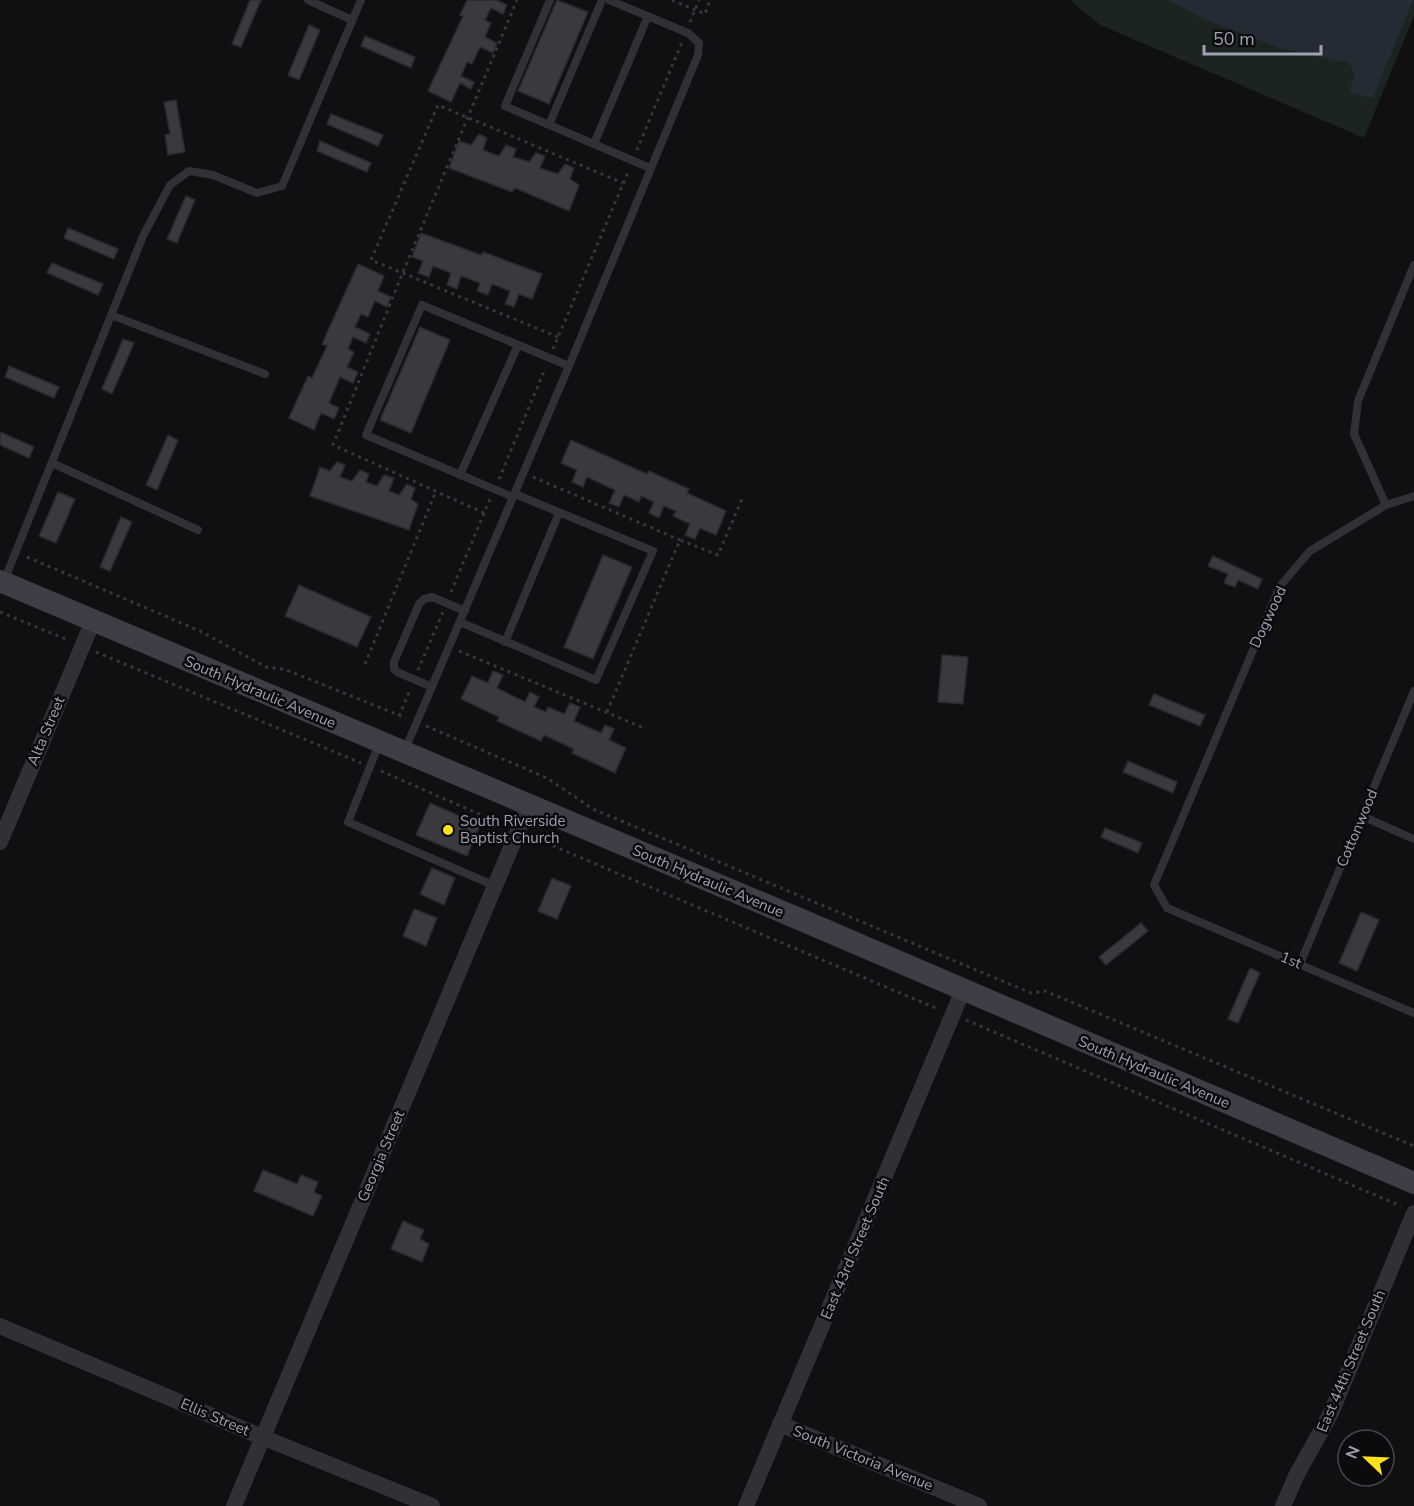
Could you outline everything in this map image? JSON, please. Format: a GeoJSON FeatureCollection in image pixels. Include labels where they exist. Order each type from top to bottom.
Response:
{"type":"FeatureCollection","features":[{"type":"Feature","properties":{"kind":"street","name":"South Hydraulic Avenue"},"geometry":{"type":"LineString","coordinates":[[2,582],[1414,1183]]}},
{"type":"Feature","properties":{"kind":"street","name":"Alta Street"},"geometry":{"type":"LineString","coordinates":[[0,842],[93,621]]}},
{"type":"Feature","properties":{"kind":"street","name":"Georgia Street"},"geometry":{"type":"LineString","coordinates":[[234,1506],[529,806]]}},
{"type":"Feature","properties":{"kind":"street","name":"East 43rd Street South"},"geometry":{"type":"LineString","coordinates":[[746,1506],[963,990]]}},
{"type":"Feature","properties":{"kind":"street","name":"East 44th Street South"},"geometry":{"type":"LineString","coordinates":[[1282,1506],[1331,1413],[1409,1210]]}},
{"type":"Feature","properties":{"kind":"street","name":"Ellis Street"},"geometry":{"type":"LineString","coordinates":[[0,1326],[432,1506]]}},
{"type":"Feature","properties":{"kind":"street","name":"South Victoria Avenue"},"geometry":{"type":"LineString","coordinates":[[780,1424],[979,1506]]}},
{"type":"Feature","properties":{"kind":"lane"},"geometry":{"type":"LineString","coordinates":[[308,0],[352,20]]}},
{"type":"Feature","properties":{"kind":"lane"},"geometry":{"type":"LineString","coordinates":[[2,582],[16,553],[143,236],[170,185],[189,171],[213,175],[258,193],[282,186],[361,0]]}},
{"type":"Feature","properties":{"kind":"lane"},"geometry":{"type":"LineString","coordinates":[[550,0],[505,106],[650,168]]}},
{"type":"Feature","properties":{"kind":"lane"},"geometry":{"type":"LineString","coordinates":[[549,125],[602,0]]}},
{"type":"Feature","properties":{"kind":"lane"},"geometry":{"type":"LineString","coordinates":[[404,753],[569,366],[698,55],[699,43],[688,33],[609,0]]}},
{"type":"Feature","properties":{"kind":"lane"},"geometry":{"type":"LineString","coordinates":[[594,144],[648,16]]}},
{"type":"Feature","properties":{"kind":"lane"},"geometry":{"type":"LineString","coordinates":[[1414,265],[1358,401],[1354,434],[1386,505],[1414,496]]}},
{"type":"Feature","properties":{"kind":"lane"},"geometry":{"type":"LineString","coordinates":[[460,622],[596,680],[653,551],[460,475],[366,435],[422,305],[569,366]]}},
{"type":"Feature","properties":{"kind":"lane"},"geometry":{"type":"LineString","coordinates":[[111,315],[265,374]]}},
{"type":"Feature","properties":{"kind":"lane"},"geometry":{"type":"LineString","coordinates":[[460,475],[518,345]]}},
{"type":"Feature","properties":{"kind":"lane"},"geometry":{"type":"LineString","coordinates":[[52,463],[198,531]]}},
{"type":"Feature","properties":{"kind":"lane","name":"Dogwood"},"geometry":{"type":"LineString","coordinates":[[1167,908],[1154,885],[1280,586],[1310,550],[1386,505]]}},
{"type":"Feature","properties":{"kind":"lane"},"geometry":{"type":"LineString","coordinates":[[505,642],[559,513]]}},
{"type":"Feature","properties":{"kind":"lane"},"geometry":{"type":"LineString","coordinates":[[432,687],[394,669],[394,662],[406,633],[419,604],[424,599],[432,597],[465,610]]}},
{"type":"Feature","properties":{"kind":"lane","name":"Cottonwood"},"geometry":{"type":"LineString","coordinates":[[1300,964],[1414,691]]}},
{"type":"Feature","properties":{"kind":"lane"},"geometry":{"type":"LineString","coordinates":[[380,742],[348,822],[495,886]]}},
{"type":"Feature","properties":{"kind":"lane"},"geometry":{"type":"LineString","coordinates":[[1362,816],[1414,839]]}},
{"type":"Feature","properties":{"kind":"lane","name":"1st"},"geometry":{"type":"LineString","coordinates":[[1167,908],[1414,1013]]}},
{"type":"Feature","properties":{"kind":"path"},"geometry":{"type":"LineString","coordinates":[[484,513],[333,445],[517,0]]}},
{"type":"Feature","properties":{"kind":"path"},"geometry":{"type":"LineString","coordinates":[[672,0],[705,14],[710,0]]}},
{"type":"Feature","properties":{"kind":"path"},"geometry":{"type":"LineString","coordinates":[[558,338],[371,260],[438,105],[623,183]]}},
{"type":"Feature","properties":{"kind":"path"},"geometry":{"type":"LineString","coordinates":[[532,477],[718,555],[742,499]]}},
{"type":"Feature","properties":{"kind":"path"},"geometry":{"type":"LineString","coordinates":[[365,664],[436,491]]}},
{"type":"Feature","properties":{"kind":"path"},"geometry":{"type":"LineString","coordinates":[[607,712],[680,540]]}},
{"type":"Feature","properties":{"kind":"path"},"geometry":{"type":"LineString","coordinates":[[16,553],[200,632],[266,667],[284,669],[547,778],[594,808],[1032,993],[1046,991],[1414,1146]]}},
{"type":"Feature","properties":{"kind":"path"},"geometry":{"type":"LineString","coordinates":[[0,612],[370,767],[1409,1210]]}},
{"type":"Feature","properties":{"kind":"path"},"geometry":{"type":"LineString","coordinates":[[457,650],[644,728]]}},
{"type":"Feature","properties":{"kind":"shaded area"},"geometry":{"type":"Polygon","coordinates":[[[1070,0],[1414,0],[1414,16],[1364,138],[1100,25],[1070,0]]]}},
{"type":"Feature","properties":{"kind":"shaded area"},"geometry":{"type":"Polygon","coordinates":[[[1168,0],[1413,0],[1373,98],[1349,93],[1355,74],[1349,63],[1279,48],[1204,19],[1168,0]]]}},
{"type":"Feature","properties":{"kind":"building"},"geometry":{"type":"Polygon","coordinates":[[[250,0],[261,0],[241,47],[232,44],[250,0]]]}},
{"type":"Feature","properties":{"kind":"building"},"geometry":{"type":"Polygon","coordinates":[[[467,0],[496,0],[507,5],[503,14],[491,8],[485,20],[491,23],[485,37],[497,43],[493,53],[480,47],[472,64],[467,62],[461,76],[474,82],[471,89],[460,83],[451,102],[428,91],[463,16],[460,15],[467,0]]]}},
{"type":"Feature","properties":{"kind":"building"},"geometry":{"type":"Polygon","coordinates":[[[557,0],[588,12],[549,104],[518,91],[557,0]]]}},
{"type":"Feature","properties":{"kind":"building"},"geometry":{"type":"Polygon","coordinates":[[[309,25],[320,30],[299,80],[288,75],[309,25]]]}},
{"type":"Feature","properties":{"kind":"building"},"geometry":{"type":"Polygon","coordinates":[[[365,36],[415,57],[411,68],[361,46],[365,36]]]}},
{"type":"Feature","properties":{"kind":"building"},"geometry":{"type":"Polygon","coordinates":[[[176,100],[185,152],[168,155],[165,135],[170,134],[164,102],[176,100]]]}},
{"type":"Feature","properties":{"kind":"building"},"geometry":{"type":"Polygon","coordinates":[[[331,114],[383,135],[378,146],[327,124],[331,114]]]}},
{"type":"Feature","properties":{"kind":"building"},"geometry":{"type":"Polygon","coordinates":[[[479,134],[487,138],[483,150],[499,156],[506,145],[516,149],[513,157],[529,162],[536,153],[545,156],[540,168],[558,174],[565,164],[574,168],[570,179],[579,185],[569,211],[515,188],[512,192],[449,168],[459,141],[471,145],[479,134]]]}},
{"type":"Feature","properties":{"kind":"building"},"geometry":{"type":"Polygon","coordinates":[[[320,141],[371,163],[367,172],[317,151],[320,141]]]}},
{"type":"Feature","properties":{"kind":"building"},"geometry":{"type":"Polygon","coordinates":[[[186,196],[195,200],[177,243],[167,239],[186,196]]]}},
{"type":"Feature","properties":{"kind":"building"},"geometry":{"type":"Polygon","coordinates":[[[68,228],[118,249],[114,259],[64,238],[68,228]]]}},
{"type":"Feature","properties":{"kind":"building"},"geometry":{"type":"Polygon","coordinates":[[[421,233],[481,255],[483,252],[542,274],[532,299],[519,294],[514,307],[505,304],[510,291],[492,284],[488,295],[477,291],[480,283],[461,276],[457,289],[447,285],[451,273],[433,266],[429,277],[418,273],[423,261],[412,257],[421,233]]]}},
{"type":"Feature","properties":{"kind":"building"},"geometry":{"type":"Polygon","coordinates":[[[52,263],[103,284],[98,295],[47,273],[52,263]]]}},
{"type":"Feature","properties":{"kind":"building"},"geometry":{"type":"Polygon","coordinates":[[[358,264],[384,276],[378,291],[391,297],[387,307],[375,301],[368,317],[361,314],[355,327],[370,334],[366,343],[353,337],[348,349],[354,352],[347,367],[358,372],[353,383],[340,377],[329,403],[339,408],[334,419],[321,413],[314,430],[289,418],[308,376],[312,378],[327,346],[322,344],[358,264]]]}},
{"type":"Feature","properties":{"kind":"building"},"geometry":{"type":"Polygon","coordinates":[[[420,327],[450,340],[411,433],[380,420],[420,327]]]}},
{"type":"Feature","properties":{"kind":"building"},"geometry":{"type":"Polygon","coordinates":[[[123,339],[134,343],[112,394],[102,389],[123,339]]]}},
{"type":"Feature","properties":{"kind":"building"},"geometry":{"type":"Polygon","coordinates":[[[9,366],[59,387],[54,398],[5,377],[9,366]]]}},
{"type":"Feature","properties":{"kind":"building"},"geometry":{"type":"Polygon","coordinates":[[[0,432],[34,447],[29,458],[0,445],[0,432]]]}},
{"type":"Feature","properties":{"kind":"building"},"geometry":{"type":"Polygon","coordinates":[[[168,435],[178,440],[157,490],[146,485],[168,435]]]}},
{"type":"Feature","properties":{"kind":"building"},"geometry":{"type":"Polygon","coordinates":[[[571,440],[647,474],[649,471],[689,489],[687,493],[726,511],[716,535],[700,528],[695,539],[685,535],[690,524],[673,516],[676,511],[664,506],[659,518],[649,513],[654,502],[641,496],[639,502],[624,495],[619,507],[609,503],[615,490],[587,477],[583,487],[572,482],[577,470],[561,463],[571,440]]]}},
{"type":"Feature","properties":{"kind":"building"},"geometry":{"type":"Polygon","coordinates":[[[337,462],[345,465],[340,477],[352,481],[360,470],[369,474],[366,482],[377,486],[384,475],[394,478],[389,491],[399,495],[407,484],[415,488],[411,499],[418,504],[409,530],[310,496],[320,467],[330,471],[337,462]]]}},
{"type":"Feature","properties":{"kind":"building"},"geometry":{"type":"Polygon","coordinates":[[[58,492],[75,499],[56,543],[39,536],[58,492]]]}},
{"type":"Feature","properties":{"kind":"building"},"geometry":{"type":"Polygon","coordinates":[[[121,517],[132,522],[110,571],[100,567],[121,517]]]}},
{"type":"Feature","properties":{"kind":"building"},"geometry":{"type":"Polygon","coordinates":[[[603,555],[632,567],[593,659],[564,647],[603,555]]]}},
{"type":"Feature","properties":{"kind":"building"},"geometry":{"type":"Polygon","coordinates":[[[1213,556],[1262,579],[1258,589],[1238,580],[1235,587],[1224,583],[1228,574],[1208,566],[1213,556]]]}},
{"type":"Feature","properties":{"kind":"building"},"geometry":{"type":"Polygon","coordinates":[[[299,585],[371,617],[357,647],[285,616],[299,585]]]}},
{"type":"Feature","properties":{"kind":"building"},"geometry":{"type":"Polygon","coordinates":[[[942,655],[968,657],[963,704],[938,702],[942,655]]]}},
{"type":"Feature","properties":{"kind":"building"},"geometry":{"type":"Polygon","coordinates":[[[493,671],[503,675],[497,688],[525,702],[530,692],[539,697],[534,707],[546,712],[548,707],[564,714],[570,703],[580,707],[574,721],[601,733],[605,725],[614,729],[609,740],[626,748],[615,773],[572,753],[574,749],[544,735],[541,741],[497,721],[499,717],[461,699],[472,676],[488,683],[493,671]]]}},
{"type":"Feature","properties":{"kind":"building"},"geometry":{"type":"Polygon","coordinates":[[[1154,694],[1205,715],[1200,726],[1149,705],[1154,694]]]}},
{"type":"Feature","properties":{"kind":"building"},"geometry":{"type":"Polygon","coordinates":[[[1128,761],[1177,782],[1173,793],[1123,772],[1128,761]]]}},
{"type":"Feature","properties":{"kind":"building","name":"South Riverside Baptist Church"},"geometry":{"type":"Polygon","coordinates":[[[430,803],[480,825],[467,856],[416,835],[430,803]]]}},
{"type":"Feature","properties":{"kind":"building"},"geometry":{"type":"Polygon","coordinates":[[[1105,828],[1142,843],[1138,853],[1101,837],[1105,828]]]}},
{"type":"Feature","properties":{"kind":"building"},"geometry":{"type":"Polygon","coordinates":[[[432,868],[455,878],[444,905],[420,894],[432,868]]]}},
{"type":"Feature","properties":{"kind":"building"},"geometry":{"type":"Polygon","coordinates":[[[552,878],[571,886],[557,919],[538,911],[552,878]]]}},
{"type":"Feature","properties":{"kind":"building"},"geometry":{"type":"Polygon","coordinates":[[[414,909],[437,918],[426,946],[403,936],[414,909]]]}},
{"type":"Feature","properties":{"kind":"building"},"geometry":{"type":"Polygon","coordinates":[[[1361,912],[1379,920],[1357,971],[1339,963],[1361,912]]]}},
{"type":"Feature","properties":{"kind":"building"},"geometry":{"type":"Polygon","coordinates":[[[1141,923],[1148,931],[1106,965],[1099,957],[1141,923]]]}},
{"type":"Feature","properties":{"kind":"building"},"geometry":{"type":"Polygon","coordinates":[[[1250,968],[1260,973],[1238,1023],[1228,1019],[1250,968]]]}},
{"type":"Feature","properties":{"kind":"building"},"geometry":{"type":"Polygon","coordinates":[[[263,1170],[297,1184],[301,1175],[318,1182],[314,1192],[322,1196],[313,1216],[254,1191],[263,1170]]]}},
{"type":"Feature","properties":{"kind":"building"},"geometry":{"type":"Polygon","coordinates":[[[403,1221],[424,1230],[420,1239],[429,1244],[422,1262],[391,1249],[403,1221]]]}},
{"type":"Feature","properties":{"kind":"place","name":"South Riverside Baptist Church"},"geometry":{"type":"Point","coordinates":[448,830]}}]}
